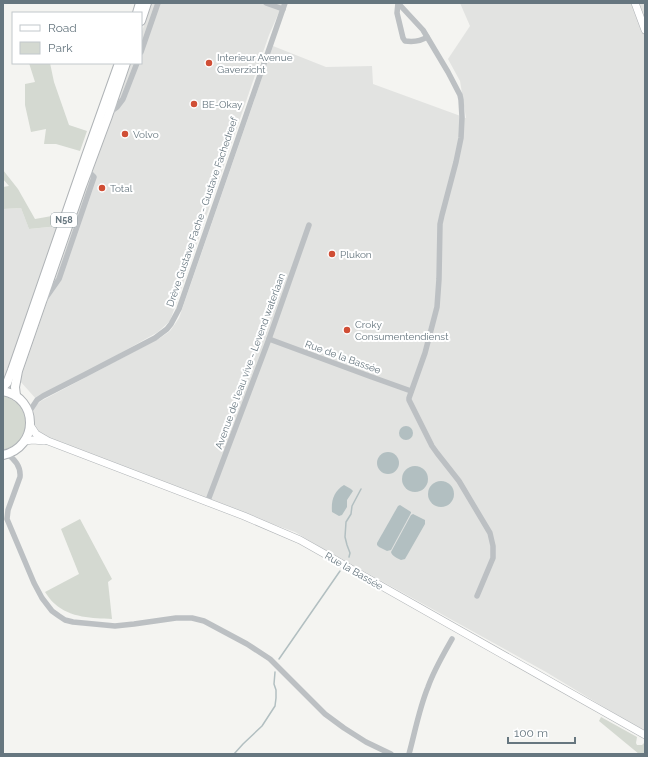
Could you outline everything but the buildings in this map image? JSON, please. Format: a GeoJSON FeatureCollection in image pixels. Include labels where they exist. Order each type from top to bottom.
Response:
{"type":"FeatureCollection","features":[{"type":"Feature","properties":{"kind":"highway"},"geometry":{"type":"LineString","coordinates":[[142,18],[147,3]]}},
{"type":"Feature","properties":{"kind":"highway","name":"N58"},"geometry":{"type":"LineString","coordinates":[[3,387],[7,383],[12,370],[83,164],[120,64]]}},
{"type":"Feature","properties":{"kind":"highway","name":"N58"},"geometry":{"type":"LineString","coordinates":[[16,396],[15,387],[17,377],[126,64]]}},
{"type":"Feature","properties":{"kind":"highway"},"geometry":{"type":"LineString","coordinates":[[3,391],[9,392],[23,402],[29,412],[30,425],[25,441],[17,449],[5,455]]}},
{"type":"Feature","properties":{"kind":"main road"},"geometry":{"type":"LineString","coordinates":[[636,3],[645,30]]}},
{"type":"Feature","properties":{"kind":"main road","name":"Rue la Bassée"},"geometry":{"type":"LineString","coordinates":[[30,425],[36,434],[48,441],[244,516],[300,540],[645,735]]}},
{"type":"Feature","properties":{"kind":"main road","name":"Rue la Bassée"},"geometry":{"type":"LineString","coordinates":[[25,441],[48,441]]}},
{"type":"Feature","properties":{"kind":"street"},"geometry":{"type":"LineString","coordinates":[[142,49],[158,3]]}},
{"type":"Feature","properties":{"kind":"street"},"geometry":{"type":"LineString","coordinates":[[266,3],[283,9]]}},
{"type":"Feature","properties":{"kind":"street","name":"Drève Gustave Fache - Gustave Fachedreef"},"geometry":{"type":"LineString","coordinates":[[29,412],[37,400],[155,338],[172,324],[180,309],[285,3]]}},
{"type":"Feature","properties":{"kind":"street"},"geometry":{"type":"LineString","coordinates":[[398,3],[423,30],[448,72],[461,100],[461,138],[440,224],[437,307],[425,353],[409,400],[432,446],[465,490],[490,533],[492,539],[493,558],[477,596]]}},
{"type":"Feature","properties":{"kind":"street"},"geometry":{"type":"LineString","coordinates":[[398,3],[397,13],[404,40],[406,42],[418,41],[427,37]]}},
{"type":"Feature","properties":{"kind":"street"},"geometry":{"type":"LineString","coordinates":[[109,113],[117,107],[123,99],[137,64]]}},
{"type":"Feature","properties":{"kind":"street","name":"Avenue de l'eau vive - Levend waterlaan"},"geometry":{"type":"LineString","coordinates":[[207,503],[269,339],[309,225]]}},
{"type":"Feature","properties":{"kind":"street","name":"Rue de la Bassée"},"geometry":{"type":"LineString","coordinates":[[269,339],[411,391]]}},
{"type":"Feature","properties":{"kind":"street","name":"Drève Gustave Fache - Gustave Fachedreef"},"geometry":{"type":"LineString","coordinates":[[23,402],[41,398]]}},
{"type":"Feature","properties":{"kind":"street"},"geometry":{"type":"LineString","coordinates":[[17,449],[17,461],[20,470],[20,478],[5,510],[7,519],[34,583],[44,602],[52,612],[65,620],[73,622],[115,626],[181,618],[192,618],[204,621],[247,644],[270,659],[325,714],[366,742],[391,754]]}},
{"type":"Feature","properties":{"kind":"street"},"geometry":{"type":"LineString","coordinates":[[5,455],[17,461]]}},
{"type":"Feature","properties":{"kind":"street"},"geometry":{"type":"LineString","coordinates":[[410,754],[427,688],[452,639]]}},
{"type":"Feature","properties":{"kind":"shaded area"},"geometry":{"type":"Polygon","coordinates":[[[152,3],[283,3],[269,35],[170,321],[158,332],[37,400],[20,381],[131,64],[142,64],[142,31],[152,3]]]}},
{"type":"Feature","properties":{"kind":"shaded area"},"geometry":{"type":"Polygon","coordinates":[[[460,3],[645,3],[645,732],[546,672],[295,532],[216,504],[42,437],[35,428],[33,409],[41,401],[160,338],[170,331],[179,318],[273,46],[326,67],[372,66],[373,84],[466,118],[460,81],[448,59],[470,26],[460,3]]]}},
{"type":"Feature","properties":{"kind":"shaded area"},"geometry":{"type":"Polygon","coordinates":[[[21,208],[29,229],[59,226],[3,381],[3,209],[21,208]]]}},
{"type":"Feature","properties":{"kind":"shaded area"},"geometry":{"type":"Polygon","coordinates":[[[403,426],[409,426],[413,430],[413,436],[409,440],[403,440],[399,436],[399,430],[403,426]]]}},
{"type":"Feature","properties":{"kind":"shaded area"},"geometry":{"type":"Polygon","coordinates":[[[388,452],[396,455],[399,463],[396,471],[388,474],[380,471],[377,463],[380,455],[388,452]]]}},
{"type":"Feature","properties":{"kind":"shaded area"},"geometry":{"type":"Polygon","coordinates":[[[415,466],[424,470],[428,479],[424,488],[415,492],[406,488],[402,479],[406,470],[415,466]]]}},
{"type":"Feature","properties":{"kind":"shaded area"},"geometry":{"type":"Polygon","coordinates":[[[441,481],[450,485],[454,494],[450,503],[441,507],[432,503],[428,494],[432,485],[441,481]]]}},
{"type":"Feature","properties":{"kind":"shaded area"},"geometry":{"type":"Polygon","coordinates":[[[344,485],[353,491],[347,500],[347,507],[342,515],[339,516],[332,512],[332,504],[334,496],[344,485]]]}},
{"type":"Feature","properties":{"kind":"shaded area"},"geometry":{"type":"Polygon","coordinates":[[[400,505],[411,513],[391,550],[387,551],[379,547],[377,543],[400,505]]]}},
{"type":"Feature","properties":{"kind":"shaded area"},"geometry":{"type":"Polygon","coordinates":[[[413,514],[425,520],[425,524],[405,559],[401,560],[394,556],[391,552],[411,515],[413,514]]]}},
{"type":"Feature","properties":{"kind":"green space"},"geometry":{"type":"Polygon","coordinates":[[[29,64],[50,64],[54,82],[69,125],[87,131],[80,151],[56,144],[44,144],[46,129],[31,132],[25,105],[25,84],[35,82],[29,64]]]}},
{"type":"Feature","properties":{"kind":"green space"},"geometry":{"type":"Polygon","coordinates":[[[3,170],[18,189],[35,219],[63,214],[59,226],[29,229],[21,208],[3,209],[3,187],[9,186],[3,179],[3,170]]]}},
{"type":"Feature","properties":{"kind":"green space"},"geometry":{"type":"Polygon","coordinates":[[[3,396],[13,400],[20,406],[26,423],[20,440],[13,446],[3,450],[3,396]]]}},
{"type":"Feature","properties":{"kind":"green space"},"geometry":{"type":"Polygon","coordinates":[[[80,519],[112,579],[108,582],[112,619],[75,615],[61,609],[45,592],[79,574],[61,529],[80,519]]]}},
{"type":"Feature","properties":{"kind":"green space"},"geometry":{"type":"Polygon","coordinates":[[[601,717],[637,737],[637,745],[642,745],[645,742],[645,754],[639,754],[599,721],[601,717]]]}},
{"type":"Feature","properties":{"kind":"waterway"},"geometry":{"type":"LineString","coordinates":[[349,557],[350,553],[345,537],[346,522],[351,514],[352,506],[361,489]]}},
{"type":"Feature","properties":{"kind":"waterway"},"geometry":{"type":"LineString","coordinates":[[279,659],[340,571]]}},
{"type":"Feature","properties":{"kind":"waterway"},"geometry":{"type":"LineString","coordinates":[[234,754],[262,726],[275,706],[275,672]]}},
{"type":"Feature","properties":{"kind":"place","name":"Interieur Avenue Gaverzicht"},"geometry":{"type":"Point","coordinates":[209,63]}},
{"type":"Feature","properties":{"kind":"place","name":"BE-Okay"},"geometry":{"type":"Point","coordinates":[194,104]}},
{"type":"Feature","properties":{"kind":"place","name":"Volvo"},"geometry":{"type":"Point","coordinates":[125,134]}},
{"type":"Feature","properties":{"kind":"place","name":"Total"},"geometry":{"type":"Point","coordinates":[102,188]}},
{"type":"Feature","properties":{"kind":"place","name":"Plukon"},"geometry":{"type":"Point","coordinates":[332,254]}},
{"type":"Feature","properties":{"kind":"place","name":"Croky Consumentendienst"},"geometry":{"type":"Point","coordinates":[347,330]}}]}
